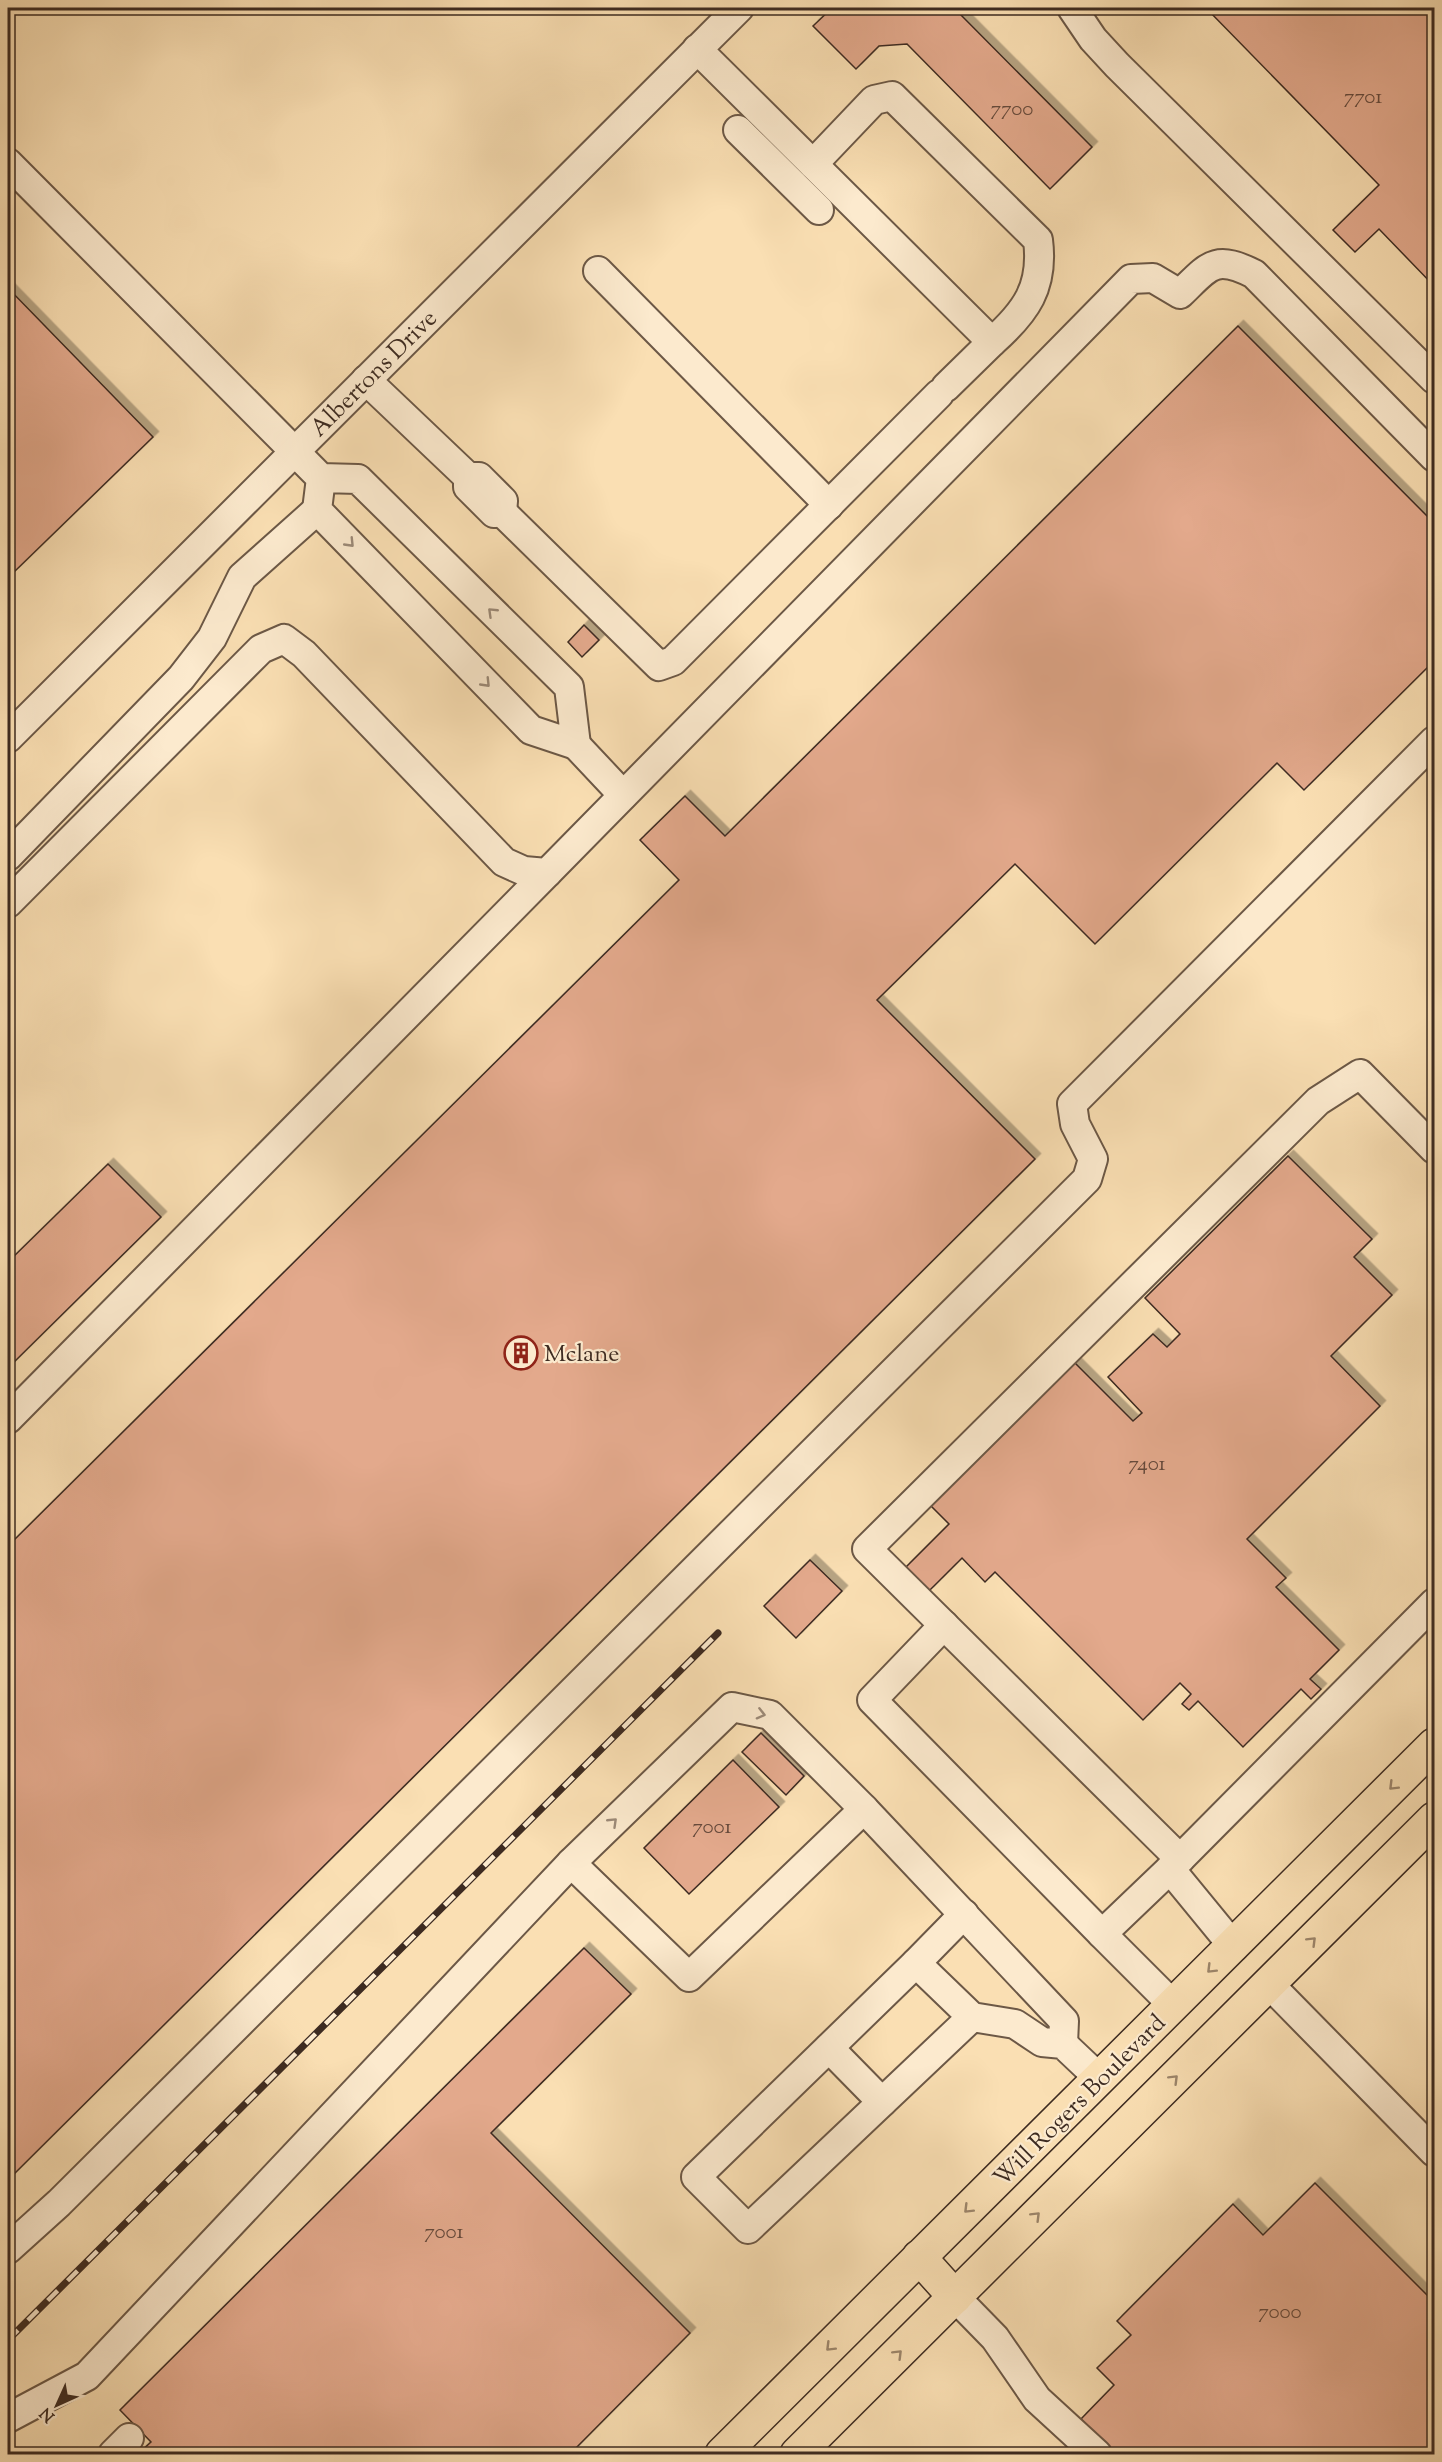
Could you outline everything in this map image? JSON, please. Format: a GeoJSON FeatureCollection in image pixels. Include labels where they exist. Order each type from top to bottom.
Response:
{"type":"FeatureCollection","features":[{"type":"Feature","properties":{"kind":"main road","name":"Will Rogers Boulevard"},"geometry":{"type":"LineString","coordinates":[[722,2454],[1234,1947],[1434,1745]]}},
{"type":"Feature","properties":{"kind":"main road"},"geometry":{"type":"LineString","coordinates":[[797,2454],[1434,1819]]}},
{"type":"Feature","properties":{"kind":"main road"},"geometry":{"type":"LineString","coordinates":[[1234,1947],[1269,1984]]}},
{"type":"Feature","properties":{"kind":"main road"},"geometry":{"type":"LineString","coordinates":[[1100,2079],[1137,2116]]}},
{"type":"Feature","properties":{"kind":"main road"},"geometry":{"type":"LineString","coordinates":[[919,2258],[955,2297]]}},
{"type":"Feature","properties":{"kind":"street","name":"Albertons Drive"},"geometry":{"type":"LineString","coordinates":[[8,738],[739,8]]}},
{"type":"Feature","properties":{"kind":"street"},"geometry":{"type":"LineString","coordinates":[[1072,8],[1093,39],[1117,65],[1434,379]]}},
{"type":"Feature","properties":{"kind":"street"},"geometry":{"type":"LineString","coordinates":[[697,49],[992,342]]}},
{"type":"Feature","properties":{"kind":"street"},"geometry":{"type":"LineString","coordinates":[[366,380],[468,477],[468,487],[494,513],[502,512],[659,666],[673,661],[1013,323],[1035,291],[1041,262],[1038,240],[892,96],[874,100],[813,164]]}},
{"type":"Feature","properties":{"kind":"street"},"geometry":{"type":"LineString","coordinates":[[738,130],[819,210]]}},
{"type":"Feature","properties":{"kind":"street"},"geometry":{"type":"LineString","coordinates":[[8,163],[296,450],[321,478],[358,479],[569,687],[576,745]]}},
{"type":"Feature","properties":{"kind":"street"},"geometry":{"type":"LineString","coordinates":[[8,1419],[1131,279],[1153,278],[1180,294],[1209,266],[1232,263],[1254,274],[1434,457]]}},
{"type":"Feature","properties":{"kind":"street"},"geometry":{"type":"LineString","coordinates":[[598,271],[829,505]]}},
{"type":"Feature","properties":{"kind":"street"},"geometry":{"type":"LineString","coordinates":[[8,856],[181,678],[212,638],[242,577],[317,510],[321,478]]}},
{"type":"Feature","properties":{"kind":"street"},"geometry":{"type":"LineString","coordinates":[[317,510],[531,729],[576,745],[623,795]]}},
{"type":"Feature","properties":{"kind":"street"},"geometry":{"type":"LineString","coordinates":[[8,903],[261,649],[284,639],[304,654],[504,862],[524,871],[547,873]]}},
{"type":"Feature","properties":{"kind":"street"},"geometry":{"type":"LineString","coordinates":[[8,2249],[59,2203],[136,2127],[1087,1179],[1093,1159],[1075,1124],[1072,1104],[1434,741]]}},
{"type":"Feature","properties":{"kind":"street"},"geometry":{"type":"LineString","coordinates":[[1234,1947],[1175,1864],[944,1624],[867,1549],[1318,1101],[1360,1074],[1434,1149]]}},
{"type":"Feature","properties":{"kind":"street"},"geometry":{"type":"LineString","coordinates":[[1102,1934],[1431,1613]]}},
{"type":"Feature","properties":{"kind":"street"},"geometry":{"type":"LineString","coordinates":[[944,1624],[872,1700],[1174,2006]]}},
{"type":"Feature","properties":{"kind":"street"},"geometry":{"type":"LineString","coordinates":[[8,2418],[87,2376],[571,1863],[732,1707],[770,1715],[864,1809],[1064,2021],[1063,2044]]}},
{"type":"Feature","properties":{"kind":"street"},"geometry":{"type":"LineString","coordinates":[[571,1863],[689,1977],[864,1809]]}},
{"type":"Feature","properties":{"kind":"street"},"geometry":{"type":"LineString","coordinates":[[964,1914],[696,2177],[748,2229],[972,2017]]}},
{"type":"Feature","properties":{"kind":"street"},"geometry":{"type":"LineString","coordinates":[[916,1963],[972,2017],[1015,2024],[1042,2042],[1063,2044],[1100,2079]]}},
{"type":"Feature","properties":{"kind":"street"},"geometry":{"type":"LineString","coordinates":[[1269,1984],[1434,2152]]}},
{"type":"Feature","properties":{"kind":"street"},"geometry":{"type":"LineString","coordinates":[[829,2048],[882,2102]]}},
{"type":"Feature","properties":{"kind":"street"},"geometry":{"type":"LineString","coordinates":[[955,2297],[995,2338],[1037,2399],[1097,2454]]}},
{"type":"Feature","properties":{"kind":"building"},"geometry":{"type":"Polygon","coordinates":[[[832,8],[954,8],[1092,147],[1050,189],[907,44],[879,46],[856,69],[813,26],[832,8]]]}},
{"type":"Feature","properties":{"kind":"building"},"geometry":{"type":"Polygon","coordinates":[[[1206,8],[1434,8],[1434,286],[1379,229],[1355,252],[1333,230],[1379,185],[1206,8]]]}},
{"type":"Feature","properties":{"kind":"building"},"geometry":{"type":"Polygon","coordinates":[[[8,288],[153,437],[13,573],[8,568],[8,288]]]}},
{"type":"Feature","properties":{"kind":"building","name":"Mclane"},"geometry":{"type":"Polygon","coordinates":[[[1238,326],[1434,523],[1434,661],[1304,790],[1277,763],[1095,944],[1015,864],[877,1000],[1035,1159],[8,2180],[8,1546],[679,880],[640,840],[685,796],[725,836],[1238,326]]]}},
{"type":"Feature","properties":{"kind":"building"},"geometry":{"type":"Polygon","coordinates":[[[584,625],[599,640],[582,657],[568,642],[584,625]]]}},
{"type":"Feature","properties":{"kind":"building"},"geometry":{"type":"Polygon","coordinates":[[[1288,1156],[1372,1239],[1354,1257],[1392,1295],[1331,1356],[1380,1406],[1247,1539],[1286,1578],[1276,1587],[1339,1650],[1310,1679],[1321,1689],[1311,1699],[1301,1689],[1243,1747],[1198,1701],[1189,1710],[1182,1704],[1191,1694],[1180,1683],[1143,1720],[995,1572],[985,1582],[962,1558],[928,1592],[905,1568],[949,1524],[930,1505],[1074,1362],[1133,1421],[1142,1413],[1108,1377],[1153,1334],[1167,1347],[1180,1334],[1145,1298],[1288,1156]]]}},
{"type":"Feature","properties":{"kind":"building"},"geometry":{"type":"Polygon","coordinates":[[[108,1164],[161,1217],[8,1368],[8,1262],[108,1164]]]}},
{"type":"Feature","properties":{"kind":"building"},"geometry":{"type":"Polygon","coordinates":[[[810,1560],[842,1591],[796,1638],[764,1606],[810,1560]]]}},
{"type":"Feature","properties":{"kind":"building"},"geometry":{"type":"Polygon","coordinates":[[[761,1733],[804,1776],[786,1795],[742,1752],[761,1733]]]}},
{"type":"Feature","properties":{"kind":"building"},"geometry":{"type":"Polygon","coordinates":[[[733,1760],[779,1807],[689,1894],[644,1848],[733,1760]]]}},
{"type":"Feature","properties":{"kind":"building"},"geometry":{"type":"Polygon","coordinates":[[[584,1948],[631,1994],[491,2133],[690,2333],[570,2454],[138,2454],[151,2442],[120,2410],[584,1948]]]}},
{"type":"Feature","properties":{"kind":"building"},"geometry":{"type":"Polygon","coordinates":[[[1315,2183],[1434,2302],[1434,2454],[1116,2454],[1081,2419],[1114,2385],[1097,2368],[1131,2335],[1117,2321],[1233,2204],[1263,2235],[1315,2183]]]}},
{"type":"Feature","properties":{"kind":"railway"},"geometry":{"type":"LineString","coordinates":[[8,2340],[718,1633]]}},
{"type":"Feature","properties":{"kind":"place","name":"Mclane"},"geometry":{"type":"Point","coordinates":[521,1353]}}]}
